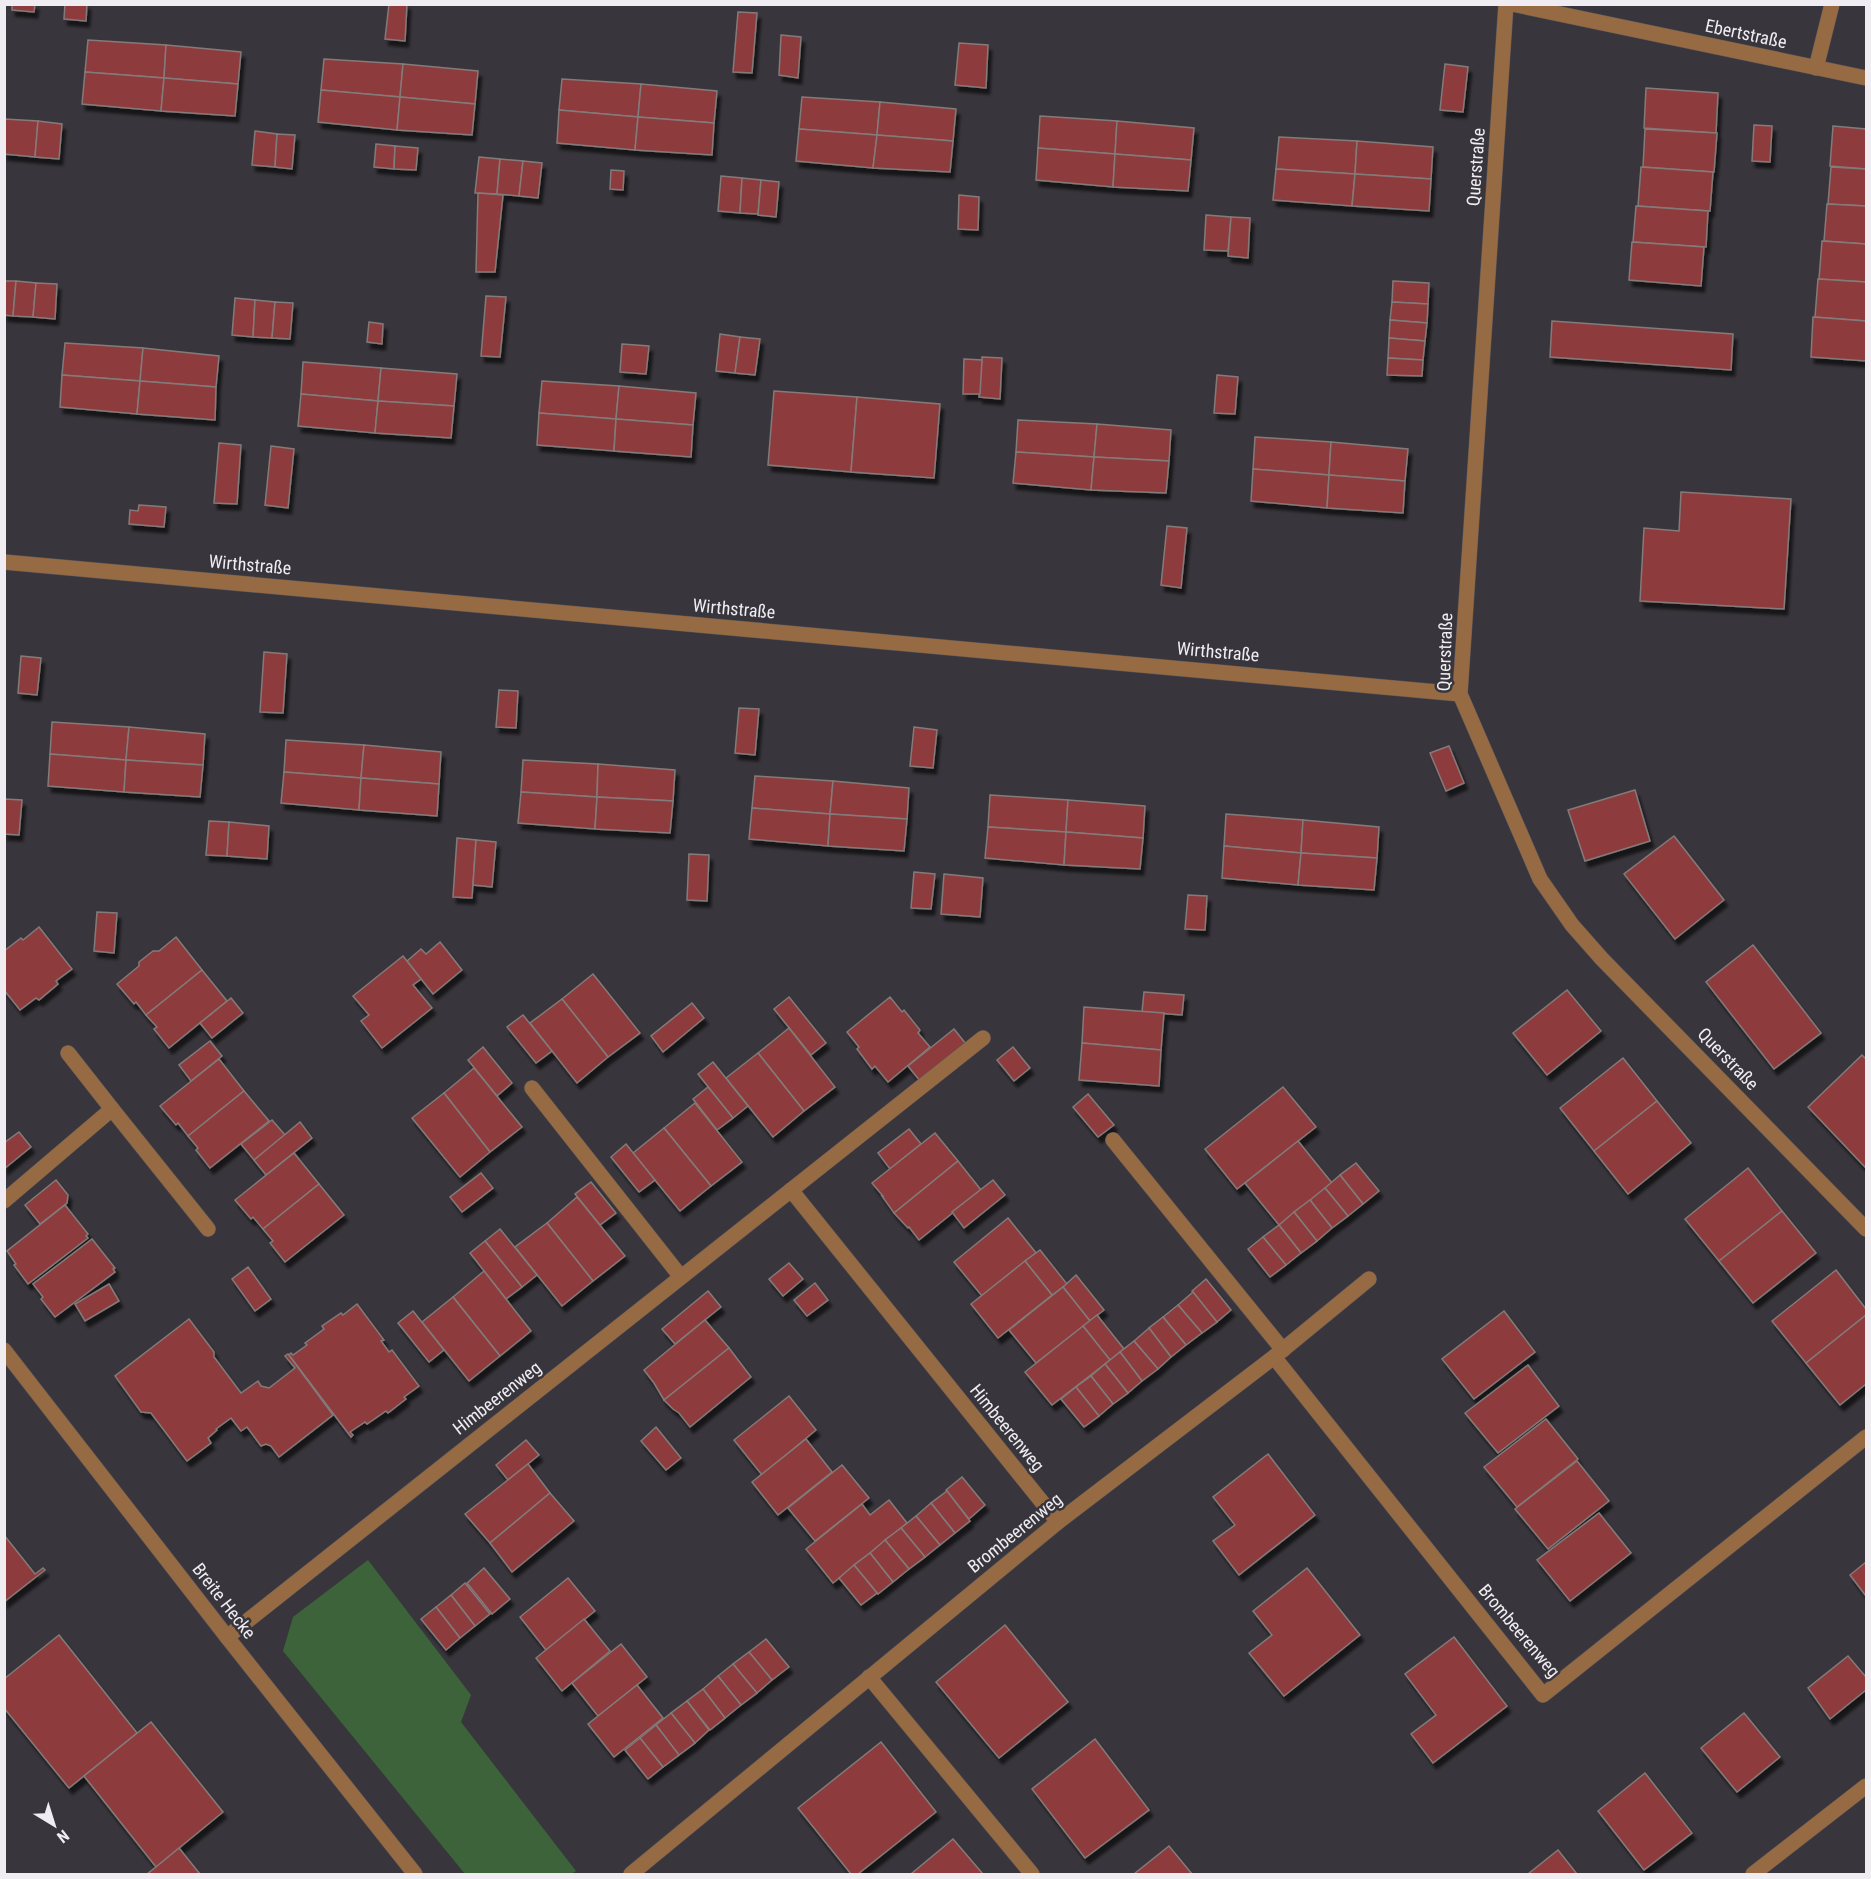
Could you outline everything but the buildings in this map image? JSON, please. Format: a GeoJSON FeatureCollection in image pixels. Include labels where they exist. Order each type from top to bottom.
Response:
{"type":"FeatureCollection","features":[{"type":"Feature","properties":{"kind":"street","name":"Querstraße"},"geometry":{"type":"LineString","coordinates":[[1506,4],[1460,694],[1540,879],[1572,925],[1602,959],[1866,1229]]}},
{"type":"Feature","properties":{"kind":"street","name":"Ebertstraße"},"geometry":{"type":"LineString","coordinates":[[1512,4],[1866,78]]}},
{"type":"Feature","properties":{"kind":"street"},"geometry":{"type":"LineString","coordinates":[[1816,68],[1832,4]]}},
{"type":"Feature","properties":{"kind":"street","name":"Wirthstraße"},"geometry":{"type":"LineString","coordinates":[[4,562],[1460,694]]}},
{"type":"Feature","properties":{"kind":"street","name":"Himbeerenweg"},"geometry":{"type":"LineString","coordinates":[[227,1637],[982,1038]]}},
{"type":"Feature","properties":{"kind":"street"},"geometry":{"type":"LineString","coordinates":[[68,1053],[208,1229]]}},
{"type":"Feature","properties":{"kind":"street"},"geometry":{"type":"LineString","coordinates":[[532,1088],[681,1277]]}},
{"type":"Feature","properties":{"kind":"street"},"geometry":{"type":"LineString","coordinates":[[4,1201],[112,1109]]}},
{"type":"Feature","properties":{"kind":"street","name":"Brombeerenweg"},"geometry":{"type":"LineString","coordinates":[[1113,1140],[1543,1695],[1866,1437]]}},
{"type":"Feature","properties":{"kind":"street","name":"Himbeerenweg"},"geometry":{"type":"LineString","coordinates":[[791,1190],[1058,1522]]}},
{"type":"Feature","properties":{"kind":"street","name":"Brombeerenweg"},"geometry":{"type":"LineString","coordinates":[[631,1875],[1058,1522],[1279,1353],[1369,1279]]}},
{"type":"Feature","properties":{"kind":"street","name":"Breite Hecke"},"geometry":{"type":"LineString","coordinates":[[4,1350],[416,1875]]}},
{"type":"Feature","properties":{"kind":"street"},"geometry":{"type":"LineString","coordinates":[[869,1677],[1032,1875]]}},
{"type":"Feature","properties":{"kind":"street"},"geometry":{"type":"LineString","coordinates":[[1753,1875],[1866,1786]]}},
{"type":"Feature","properties":{"kind":"green space"},"geometry":{"type":"Polygon","coordinates":[[[368,1560],[471,1695],[461,1722],[576,1871],[571,1874],[465,1874],[283,1651],[293,1617],[368,1560]]]}}]}
